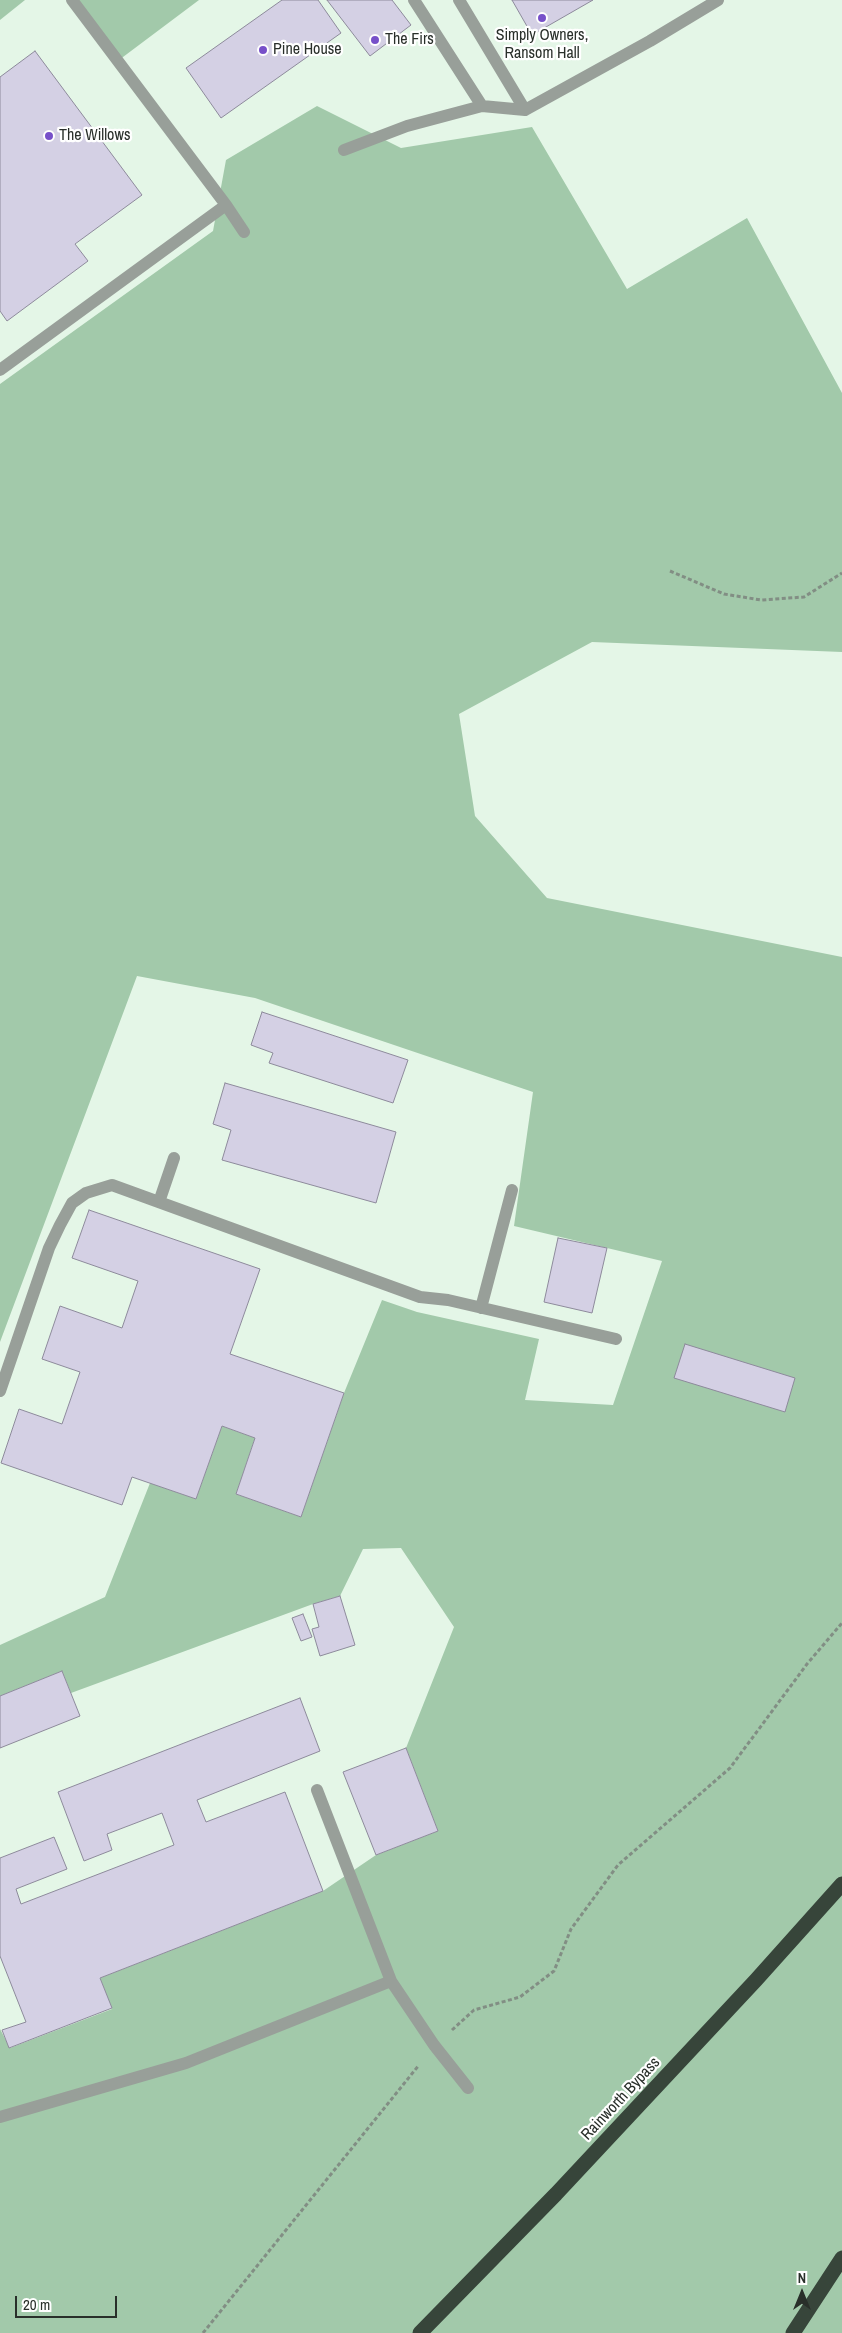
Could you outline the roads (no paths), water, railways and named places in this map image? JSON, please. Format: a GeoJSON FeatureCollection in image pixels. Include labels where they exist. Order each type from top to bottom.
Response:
{"type":"FeatureCollection","features":[{"type":"Feature","properties":{"kind":"highway","name":"Rainworth Bypass"},"geometry":{"type":"LineString","coordinates":[[420,2333],[556,2194],[756,1980],[842,1884]]}},
{"type":"Feature","properties":{"kind":"highway"},"geometry":{"type":"LineString","coordinates":[[793,2333],[842,2258]]}},
{"type":"Feature","properties":{"kind":"lane"},"geometry":{"type":"LineString","coordinates":[[72,0],[226,205],[244,232]]}},
{"type":"Feature","properties":{"kind":"lane"},"geometry":{"type":"LineString","coordinates":[[414,0],[482,106]]}},
{"type":"Feature","properties":{"kind":"lane"},"geometry":{"type":"LineString","coordinates":[[458,0],[525,110]]}},
{"type":"Feature","properties":{"kind":"lane"},"geometry":{"type":"LineString","coordinates":[[344,150],[407,126],[482,106],[525,110],[650,41],[718,0]]}},
{"type":"Feature","properties":{"kind":"lane"},"geometry":{"type":"LineString","coordinates":[[0,370],[226,205]]}},
{"type":"Feature","properties":{"kind":"lane"},"geometry":{"type":"LineString","coordinates":[[159,1202],[174,1158]]}},
{"type":"Feature","properties":{"kind":"lane"},"geometry":{"type":"LineString","coordinates":[[0,1391],[49,1248],[72,1204],[86,1193],[112,1185],[420,1297],[481,1308],[616,1339]]}},
{"type":"Feature","properties":{"kind":"lane"},"geometry":{"type":"LineString","coordinates":[[481,1308],[512,1190]]}},
{"type":"Feature","properties":{"kind":"lane"},"geometry":{"type":"LineString","coordinates":[[317,1790],[391,1981],[434,2045],[468,2088]]}},
{"type":"Feature","properties":{"kind":"lane"},"geometry":{"type":"LineString","coordinates":[[0,2117],[186,2063],[391,1981]]}},
{"type":"Feature","properties":{"kind":"place","name":"Simply Owners, Ransom Hall"},"geometry":{"type":"Point","coordinates":[542,18]}},
{"type":"Feature","properties":{"kind":"place","name":"The Firs"},"geometry":{"type":"Point","coordinates":[375,40]}},
{"type":"Feature","properties":{"kind":"place","name":"Pine House"},"geometry":{"type":"Point","coordinates":[263,50]}},
{"type":"Feature","properties":{"kind":"place","name":"The Willows"},"geometry":{"type":"Point","coordinates":[49,136]}}]}
